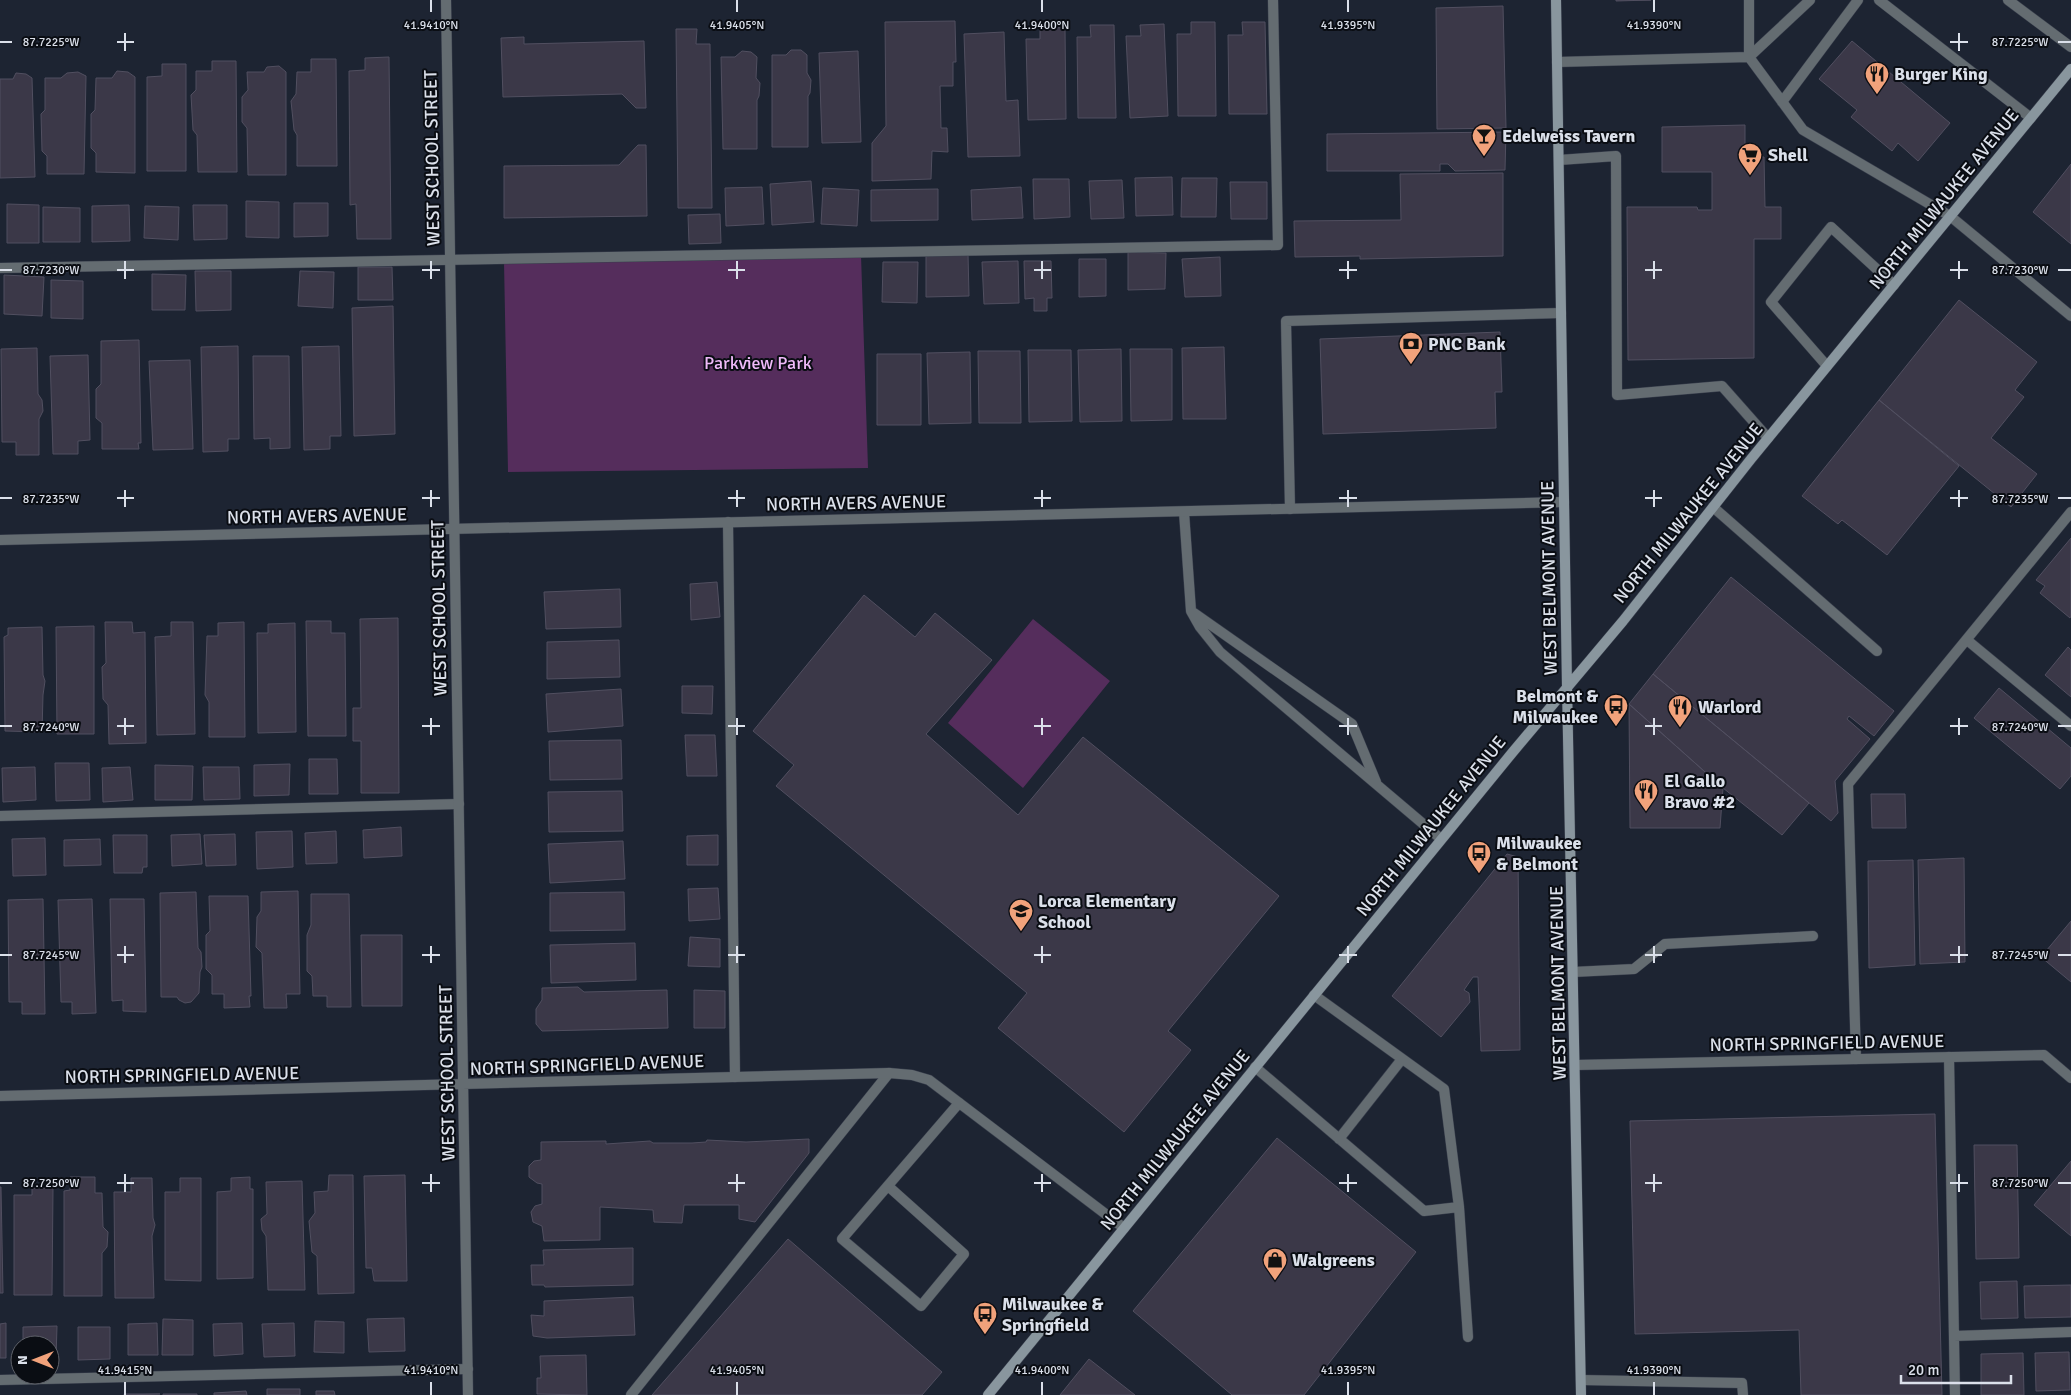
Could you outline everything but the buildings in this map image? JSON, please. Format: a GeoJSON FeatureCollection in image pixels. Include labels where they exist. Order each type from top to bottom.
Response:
{"type":"FeatureCollection","features":[{"type":"Feature","properties":{"kind":"main road","name":"WEST BELMONT AVENUE"},"geometry":{"type":"LineString","coordinates":[[1556,0],[1581,1395]]}},
{"type":"Feature","properties":{"kind":"main road","name":"NORTH MILWAUKEE AVENUE"},"geometry":{"type":"LineString","coordinates":[[988,1395],[1567,686],[1623,621],[1768,438],[2071,69]]}},
{"type":"Feature","properties":{"kind":"street","name":"WEST SCHOOL STREET"},"geometry":{"type":"LineString","coordinates":[[446,0],[468,1395]]}},
{"type":"Feature","properties":{"kind":"street"},"geometry":{"type":"LineString","coordinates":[[0,268],[1278,244],[1273,0]]}},
{"type":"Feature","properties":{"kind":"street"},"geometry":{"type":"LineString","coordinates":[[1749,0],[1749,56],[1803,130],[1950,216],[2071,316]]}},
{"type":"Feature","properties":{"kind":"street"},"geometry":{"type":"LineString","coordinates":[[1557,62],[1749,56],[1810,0]]}},
{"type":"Feature","properties":{"kind":"street"},"geometry":{"type":"LineString","coordinates":[[1782,102],[1858,0]]}},
{"type":"Feature","properties":{"kind":"street"},"geometry":{"type":"LineString","coordinates":[[1879,0],[2031,118]]}},
{"type":"Feature","properties":{"kind":"street"},"geometry":{"type":"LineString","coordinates":[[2008,0],[2071,47]]}},
{"type":"Feature","properties":{"kind":"street"},"geometry":{"type":"LineString","coordinates":[[1559,160],[1616,156],[1618,395],[1722,386],[1768,438]]}},
{"type":"Feature","properties":{"kind":"street"},"geometry":{"type":"LineString","coordinates":[[1827,366],[1771,302],[1831,227],[1894,285]]}},
{"type":"Feature","properties":{"kind":"street"},"geometry":{"type":"LineString","coordinates":[[1290,509],[1286,321],[1561,313]]}},
{"type":"Feature","properties":{"kind":"street","name":"NORTH AVERS AVENUE"},"geometry":{"type":"LineString","coordinates":[[0,540],[1564,502]]}},
{"type":"Feature","properties":{"kind":"street"},"geometry":{"type":"LineString","coordinates":[[1713,506],[1877,651]]}},
{"type":"Feature","properties":{"kind":"street"},"geometry":{"type":"LineString","coordinates":[[1184,512],[1191,611],[1200,627],[1220,652],[1442,839]]}},
{"type":"Feature","properties":{"kind":"street"},"geometry":{"type":"LineString","coordinates":[[1856,1059],[1848,784],[2071,512]]}},
{"type":"Feature","properties":{"kind":"street"},"geometry":{"type":"LineString","coordinates":[[728,522],[735,1077]]}},
{"type":"Feature","properties":{"kind":"street"},"geometry":{"type":"LineString","coordinates":[[1191,611],[1352,724],[1377,785]]}},
{"type":"Feature","properties":{"kind":"street"},"geometry":{"type":"LineString","coordinates":[[1966,640],[2071,726]]}},
{"type":"Feature","properties":{"kind":"street"},"geometry":{"type":"LineString","coordinates":[[0,816],[459,804]]}},
{"type":"Feature","properties":{"kind":"street"},"geometry":{"type":"LineString","coordinates":[[1574,972],[1634,969],[1665,944],[1813,936]]}},
{"type":"Feature","properties":{"kind":"street"},"geometry":{"type":"LineString","coordinates":[[1314,995],[1444,1089],[1459,1207],[1468,1337]]}},
{"type":"Feature","properties":{"kind":"street","name":"NORTH SPRINGFIELD AVENUE"},"geometry":{"type":"LineString","coordinates":[[1575,1065],[2044,1055],[2071,1078]]}},
{"type":"Feature","properties":{"kind":"street"},"geometry":{"type":"LineString","coordinates":[[1949,1057],[1955,1395]]}},
{"type":"Feature","properties":{"kind":"street"},"geometry":{"type":"LineString","coordinates":[[1339,1139],[1402,1059]]}},
{"type":"Feature","properties":{"kind":"street"},"geometry":{"type":"LineString","coordinates":[[1255,1067],[1424,1211],[1459,1207]]}},
{"type":"Feature","properties":{"kind":"street"},"geometry":{"type":"LineString","coordinates":[[631,1395],[890,1073]]}},
{"type":"Feature","properties":{"kind":"street","name":"NORTH SPRINGFIELD AVENUE"},"geometry":{"type":"LineString","coordinates":[[0,1096],[890,1073],[912,1075],[929,1080],[1124,1228]]}},
{"type":"Feature","properties":{"kind":"street"},"geometry":{"type":"LineString","coordinates":[[888,1186],[964,1254],[921,1306],[842,1239],[959,1104]]}},
{"type":"Feature","properties":{"kind":"street"},"geometry":{"type":"LineString","coordinates":[[1954,1336],[2071,1332]]}},
{"type":"Feature","properties":{"kind":"street"},"geometry":{"type":"LineString","coordinates":[[0,1380],[468,1369]]}},
{"type":"Feature","properties":{"kind":"street"},"geometry":{"type":"LineString","coordinates":[[1581,1380],[1742,1383],[1742,1395]]}},
{"type":"Feature","properties":{"kind":"green space","name":"Parkview Park"},"geometry":{"type":"Polygon","coordinates":[[[861,255],[868,468],[508,472],[504,262],[861,255]]]}},
{"type":"Feature","properties":{"kind":"green space"},"geometry":{"type":"Polygon","coordinates":[[[1033,619],[1110,681],[1023,788],[948,723],[1033,619]]]}},
{"type":"Feature","properties":{"kind":"place","name":"Burger King"},"geometry":{"type":"Point","coordinates":[1877,95]}},
{"type":"Feature","properties":{"kind":"place","name":"Edelweiss Tavern"},"geometry":{"type":"Point","coordinates":[1484,157]}},
{"type":"Feature","properties":{"kind":"place","name":"Shell"},"geometry":{"type":"Point","coordinates":[1750,176]}},
{"type":"Feature","properties":{"kind":"place","name":"PNC Bank"},"geometry":{"type":"Point","coordinates":[1411,365]}},
{"type":"Feature","properties":{"kind":"place","name":"Belmont & Milwaukee"},"geometry":{"type":"Point","coordinates":[1616,727]}},
{"type":"Feature","properties":{"kind":"place","name":"Warlord"},"geometry":{"type":"Point","coordinates":[1680,728]}},
{"type":"Feature","properties":{"kind":"place","name":"El Gallo Bravo #2"},"geometry":{"type":"Point","coordinates":[1646,812]}},
{"type":"Feature","properties":{"kind":"place","name":"Milwaukee & Belmont"},"geometry":{"type":"Point","coordinates":[1479,874]}},
{"type":"Feature","properties":{"kind":"place","name":"Lorca Elementary School"},"geometry":{"type":"Point","coordinates":[1021,932]}},
{"type":"Feature","properties":{"kind":"place","name":"Walgreens"},"geometry":{"type":"Point","coordinates":[1275,1281]}},
{"type":"Feature","properties":{"kind":"place","name":"Milwaukee & Springfield"},"geometry":{"type":"Point","coordinates":[985,1335]}}]}
